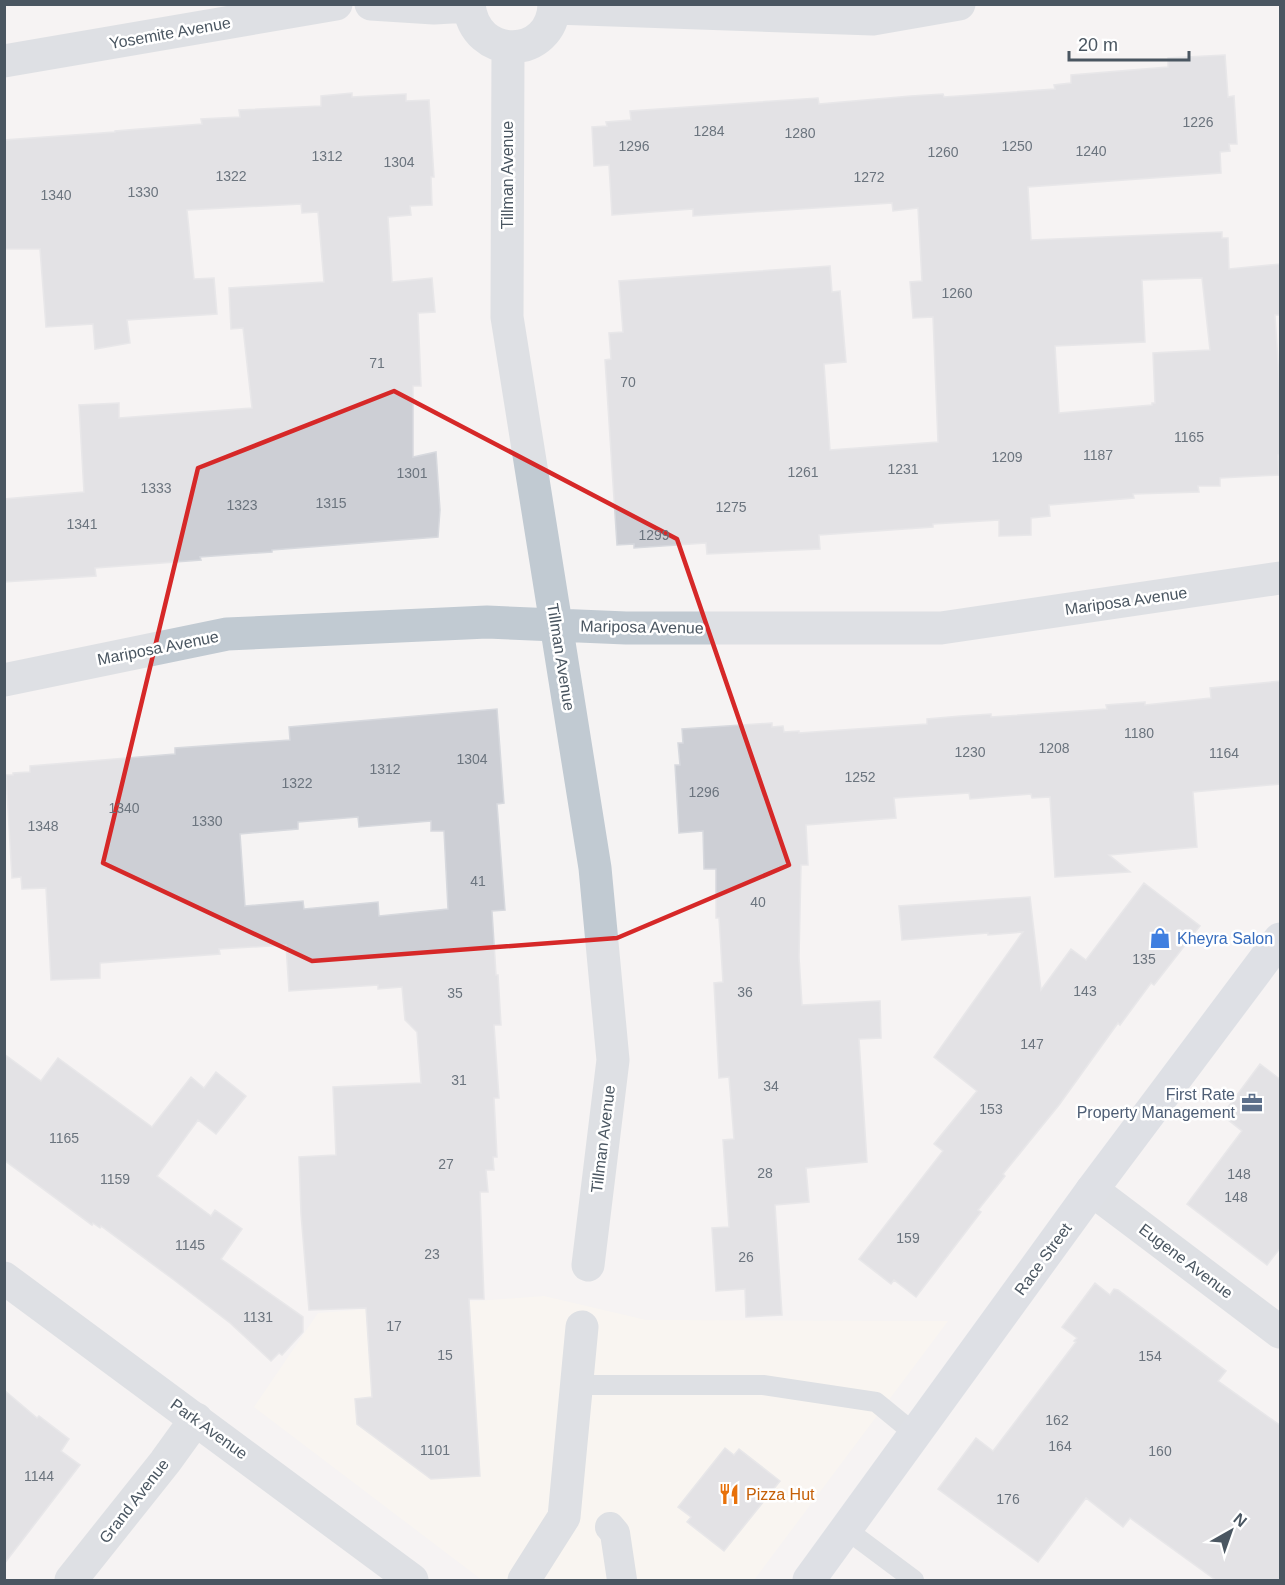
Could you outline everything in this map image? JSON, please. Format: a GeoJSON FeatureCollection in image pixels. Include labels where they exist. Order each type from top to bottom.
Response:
{"type":"FeatureCollection","features":[{"type":"Feature","properties":{"kind":"main road","name":"Race Street"},"geometry":{"type":"LineString","coordinates":[[809,1581],[1092,1190],[1281,939]]}},
{"type":"Feature","properties":{"kind":"street","name":"Yosemite Avenue"},"geometry":{"type":"LineString","coordinates":[[4,61],[336,4]]}},
{"type":"Feature","properties":{"kind":"street"},"geometry":{"type":"LineString","coordinates":[[371,4],[434,8],[469,5],[471,18],[485,38],[496,45],[508,48],[534,42],[552,21],[554,6],[873,19],[959,4]]}},
{"type":"Feature","properties":{"kind":"street","name":"Tillman Avenue"},"geometry":{"type":"LineString","coordinates":[[508,48],[507,317],[595,868],[613,1060],[588,1265]]}},
{"type":"Feature","properties":{"kind":"street","name":"Mariposa Avenue"},"geometry":{"type":"LineString","coordinates":[[4,680],[227,634],[487,622],[626,628],[941,628],[1281,578]]}},
{"type":"Feature","properties":{"kind":"street","name":"Eugene Avenue"},"geometry":{"type":"LineString","coordinates":[[1092,1190],[1281,1332]]}},
{"type":"Feature","properties":{"kind":"street","name":"Park Avenue"},"geometry":{"type":"LineString","coordinates":[[4,1278],[412,1581]]}},
{"type":"Feature","properties":{"kind":"street"},"geometry":{"type":"LineString","coordinates":[[524,1581],[564,1517],[582,1327]]}},
{"type":"Feature","properties":{"kind":"street","name":"Grand Avenue"},"geometry":{"type":"LineString","coordinates":[[70,1581],[165,1462],[196,1419]]}},
{"type":"Feature","properties":{"kind":"street"},"geometry":{"type":"LineString","coordinates":[[610,1527],[615,1533],[622,1581]]}},
{"type":"Feature","properties":{"kind":"lane"},"geometry":{"type":"LineString","coordinates":[[576,1385],[763,1385],[876,1402],[915,1434]]}},
{"type":"Feature","properties":{"kind":"lane"},"geometry":{"type":"LineString","coordinates":[[847,1530],[914,1581]]}},
{"type":"Feature","properties":{"kind":"highlighted area"},"geometry":{"type":"Polygon","coordinates":[[[394,391],[677,539],[789,865],[617,938],[312,961],[103,863],[198,468],[394,391]]]}},
{"type":"Feature","properties":{"kind":"shaded area"},"geometry":{"type":"Polygon","coordinates":[[[544,1296],[646,1320],[948,1321],[754,1580],[482,1580],[254,1407],[318,1313],[544,1296]]]}},
{"type":"Feature","properties":{"kind":"building"},"geometry":{"type":"Polygon","coordinates":[[[1225,55],[1228,97],[1234,96],[1237,144],[1229,144],[1230,151],[1220,152],[1221,173],[1028,187],[1031,240],[1222,232],[1222,238],[1228,238],[1229,269],[1281,264],[1281,315],[1275,315],[1281,410],[1279,475],[1220,478],[1220,486],[1198,486],[1199,492],[1133,494],[1134,498],[1049,505],[1050,516],[1031,518],[1031,535],[999,536],[999,520],[819,535],[820,549],[707,554],[706,543],[634,548],[634,544],[617,545],[605,360],[611,359],[609,333],[623,332],[619,281],[830,266],[832,292],[840,291],[846,362],[824,364],[830,450],[938,442],[933,317],[913,318],[910,282],[922,281],[918,208],[893,211],[892,203],[693,216],[693,209],[612,215],[609,165],[594,166],[592,127],[607,126],[606,122],[631,120],[630,111],[818,98],[819,104],[911,96],[943,94],[944,97],[1055,89],[1054,85],[1071,83],[1071,75],[1168,67],[1168,58],[1225,55]],[[1202,278],[1142,280],[1145,342],[1055,346],[1059,413],[1152,405],[1155,403],[1153,353],[1210,350],[1202,278]]]}},
{"type":"Feature","properties":{"kind":"building"},"geometry":{"type":"Polygon","coordinates":[[[352,93],[352,97],[406,94],[406,101],[429,100],[434,177],[431,177],[432,205],[410,206],[411,215],[388,217],[392,282],[432,278],[435,312],[418,313],[421,386],[413,386],[413,457],[436,452],[440,510],[438,537],[200,557],[201,560],[95,568],[96,576],[4,582],[4,499],[84,492],[79,405],[119,403],[119,418],[252,408],[243,328],[231,329],[229,288],[324,282],[318,212],[302,213],[301,204],[187,210],[194,279],[214,278],[217,314],[127,320],[130,343],[95,349],[93,324],[46,327],[40,249],[4,249],[4,140],[202,124],[201,119],[240,117],[239,110],[321,106],[321,96],[352,93]]]}},
{"type":"Feature","properties":{"kind":"building"},"geometry":{"type":"Polygon","coordinates":[[[1281,681],[1281,784],[1193,792],[1197,847],[1109,855],[1130,872],[1055,877],[1050,797],[1032,798],[1031,794],[970,799],[969,793],[894,798],[896,818],[806,825],[808,865],[801,865],[799,957],[802,1005],[880,1001],[881,1038],[859,1039],[867,1162],[806,1168],[809,1202],[775,1205],[782,1315],[746,1317],[745,1289],[716,1291],[712,1228],[729,1227],[723,1140],[734,1139],[729,1077],[719,1078],[714,983],[723,982],[719,918],[716,918],[716,869],[704,869],[703,831],[679,833],[675,765],[680,765],[678,743],[683,743],[682,729],[772,723],[772,727],[783,726],[784,732],[799,731],[799,733],[927,724],[927,719],[1107,709],[1106,705],[1145,702],[1145,705],[1211,698],[1210,688],[1281,681]]]}},
{"type":"Feature","properties":{"kind":"building"},"geometry":{"type":"Polygon","coordinates":[[[497,709],[504,803],[497,804],[505,910],[492,911],[501,1025],[494,1025],[499,1098],[494,1098],[497,1157],[493,1157],[494,1170],[486,1170],[488,1192],[480,1192],[484,1299],[469,1299],[480,1476],[431,1479],[357,1424],[355,1399],[372,1397],[366,1308],[309,1310],[299,1157],[336,1155],[333,1087],[421,1083],[417,1032],[405,1020],[402,987],[378,989],[378,985],[289,991],[286,945],[219,949],[220,954],[100,963],[100,978],[51,980],[46,888],[22,889],[21,877],[12,878],[6,775],[30,772],[30,766],[175,754],[175,748],[290,740],[289,727],[497,709]],[[358,817],[298,822],[298,829],[240,834],[245,906],[303,901],[304,909],[378,902],[379,916],[448,909],[444,831],[431,831],[431,821],[359,827],[358,817]]]}},
{"type":"Feature","properties":{"kind":"building"},"geometry":{"type":"Polygon","coordinates":[[[1144,883],[1200,926],[1154,985],[1151,983],[1120,1025],[1118,1023],[1059,1105],[1003,1174],[1005,1176],[978,1210],[981,1212],[916,1297],[894,1280],[891,1284],[859,1259],[943,1151],[934,1144],[977,1091],[934,1057],[1023,932],[902,940],[899,906],[1030,897],[1041,990],[1071,949],[1086,960],[1144,883]]]}},
{"type":"Feature","properties":{"kind":"building"},"geometry":{"type":"Polygon","coordinates":[[[4,1054],[41,1081],[58,1058],[152,1127],[191,1077],[204,1088],[216,1072],[246,1096],[216,1134],[198,1120],[157,1176],[211,1216],[215,1210],[242,1229],[221,1259],[303,1317],[303,1332],[282,1355],[279,1353],[271,1361],[230,1323],[174,1280],[101,1226],[100,1228],[93,1223],[92,1225],[4,1160],[4,1054]]]}},
{"type":"Feature","properties":{"kind":"building"},"geometry":{"type":"Polygon","coordinates":[[[1260,1064],[1281,1080],[1281,1247],[1267,1265],[1187,1204],[1242,1131],[1222,1115],[1260,1064]]]}},
{"type":"Feature","properties":{"kind":"building"},"geometry":{"type":"Polygon","coordinates":[[[1095,1283],[1110,1295],[1114,1289],[1118,1290],[1226,1371],[1218,1381],[1281,1426],[1281,1581],[1217,1581],[1130,1518],[1123,1527],[1086,1498],[1038,1562],[938,1489],[976,1438],[993,1451],[1076,1342],[1074,1341],[1077,1338],[1062,1327],[1095,1283]]]}},
{"type":"Feature","properties":{"kind":"building"},"geometry":{"type":"Polygon","coordinates":[[[4,1390],[37,1418],[39,1416],[69,1439],[61,1451],[80,1465],[4,1564],[4,1390]]]}},
{"type":"Feature","properties":{"kind":"building","name":"Pizza Hut"},"geometry":{"type":"Polygon","coordinates":[[[725,1448],[734,1455],[739,1449],[780,1481],[724,1551],[687,1522],[691,1517],[678,1507],[725,1448]]]}},
{"type":"Feature","properties":{"kind":"place","name":"Kheyra Salon"},"geometry":{"type":"Point","coordinates":[1160,938]}},
{"type":"Feature","properties":{"kind":"place","name":"First Rate Property Management"},"geometry":{"type":"Point","coordinates":[1252,1103]}},
{"type":"Feature","properties":{"kind":"place","name":"Pizza Hut"},"geometry":{"type":"Point","coordinates":[729,1494]}}]}
